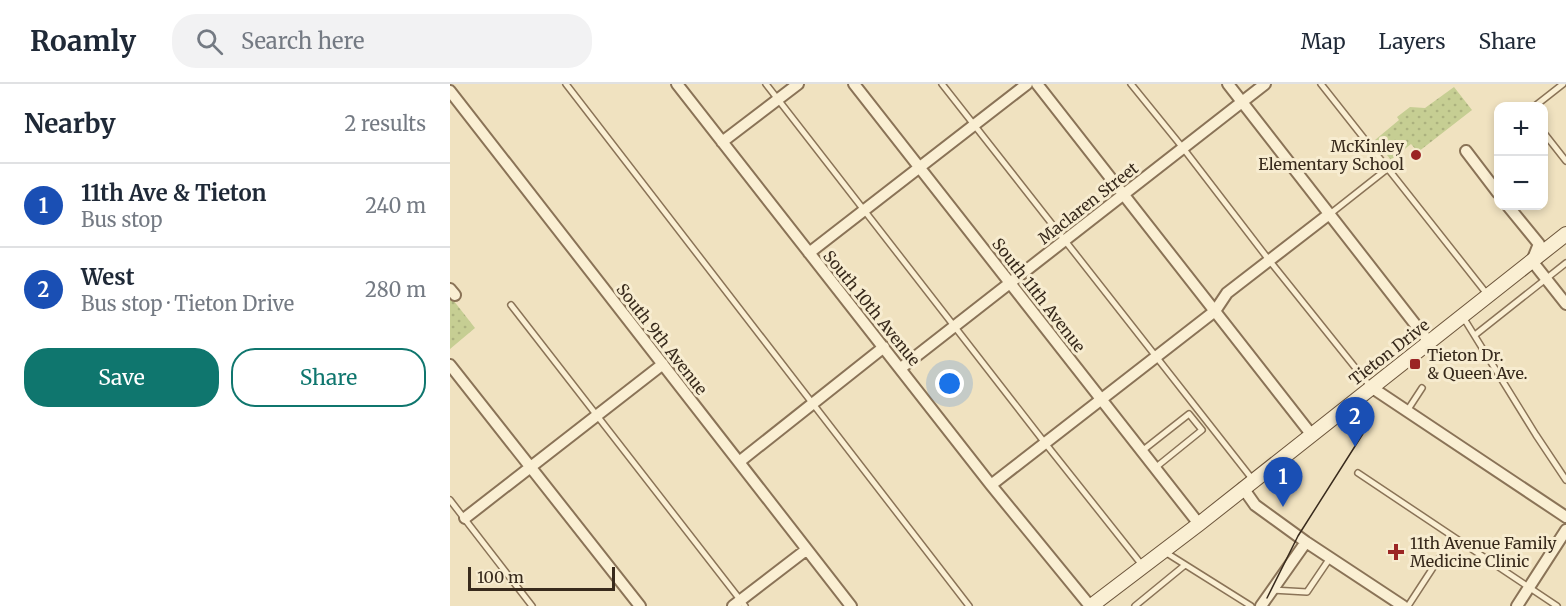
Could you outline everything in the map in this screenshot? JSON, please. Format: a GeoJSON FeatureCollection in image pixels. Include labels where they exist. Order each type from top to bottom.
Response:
{"type":"FeatureCollection","features":[{"type":"Feature","properties":{"kind":"main road","name":"Tieton Drive"},"geometry":{"type":"LineString","coordinates":[[1091,606],[1199,524],[1566,234]]}},
{"type":"Feature","properties":{"kind":"street","name":"South 10th Avenue"},"geometry":{"type":"LineString","coordinates":[[677,84],[991,485],[1091,606]]}},
{"type":"Feature","properties":{"kind":"street"},"geometry":{"type":"LineString","coordinates":[[722,142],[798,84]]}},
{"type":"Feature","properties":{"kind":"street","name":"South 11th Avenue"},"geometry":{"type":"LineString","coordinates":[[854,84],[1199,524]]}},
{"type":"Feature","properties":{"kind":"street"},"geometry":{"type":"LineString","coordinates":[[809,253],[1027,84]]}},
{"type":"Feature","properties":{"kind":"street"},"geometry":{"type":"LineString","coordinates":[[1037,84],[1311,434]]}},
{"type":"Feature","properties":{"kind":"street"},"geometry":{"type":"LineString","coordinates":[[1228,84],[1429,342]]}},
{"type":"Feature","properties":{"kind":"street","name":"Maclaren Street"},"geometry":{"type":"LineString","coordinates":[[901,368],[1265,84]]}},
{"type":"Feature","properties":{"kind":"street","name":"South 9th Avenue"},"geometry":{"type":"LineString","coordinates":[[450,91],[851,606]]}},
{"type":"Feature","properties":{"kind":"street"},"geometry":{"type":"LineString","coordinates":[[1466,151],[1494,188]]}},
{"type":"Feature","properties":{"kind":"street"},"geometry":{"type":"LineString","coordinates":[[1511,210],[1539,244],[1532,261],[1566,304]]}},
{"type":"Feature","properties":{"kind":"street"},"geometry":{"type":"LineString","coordinates":[[991,485],[1215,311],[1227,293],[1328,215]]}},
{"type":"Feature","properties":{"kind":"street"},"geometry":{"type":"LineString","coordinates":[[739,462],[884,347]]}},
{"type":"Feature","properties":{"kind":"street"},"geometry":{"type":"LineString","coordinates":[[465,518],[663,364]]}},
{"type":"Feature","properties":{"kind":"street"},"geometry":{"type":"LineString","coordinates":[[450,365],[640,606]]}},
{"type":"Feature","properties":{"kind":"street"},"geometry":{"type":"LineString","coordinates":[[1371,387],[1566,517]]}},
{"type":"Feature","properties":{"kind":"street"},"geometry":{"type":"LineString","coordinates":[[1248,484],[1255,505],[1306,542],[1403,606]]}},
{"type":"Feature","properties":{"kind":"street"},"geometry":{"type":"LineString","coordinates":[[1517,606],[1566,530]]}},
{"type":"Feature","properties":{"kind":"street"},"geometry":{"type":"LineString","coordinates":[[1267,598],[1306,542]]}},
{"type":"Feature","properties":{"kind":"street"},"geometry":{"type":"LineString","coordinates":[[739,604],[806,550]]}},
{"type":"Feature","properties":{"kind":"lane"},"geometry":{"type":"LineString","coordinates":[[566,84],[969,606]]}},
{"type":"Feature","properties":{"kind":"lane"},"geometry":{"type":"LineString","coordinates":[[766,84],[956,326],[1044,443],[1143,566]]}},
{"type":"Feature","properties":{"kind":"lane"},"geometry":{"type":"LineString","coordinates":[[942,84],[1156,356],[1248,484]]}},
{"type":"Feature","properties":{"kind":"lane"},"geometry":{"type":"LineString","coordinates":[[1131,84],[1371,387]]}},
{"type":"Feature","properties":{"kind":"lane"},"geometry":{"type":"LineString","coordinates":[[1321,84],[1488,295]]}},
{"type":"Feature","properties":{"kind":"lane"},"geometry":{"type":"LineString","coordinates":[[1540,102],[1563,84]]}},
{"type":"Feature","properties":{"kind":"lane"},"geometry":{"type":"LineString","coordinates":[[1548,138],[1566,161]]}},
{"type":"Feature","properties":{"kind":"lane"},"geometry":{"type":"LineString","coordinates":[[1328,215],[1387,169]]}},
{"type":"Feature","properties":{"kind":"lane"},"geometry":{"type":"LineString","coordinates":[[1475,335],[1566,264]]}},
{"type":"Feature","properties":{"kind":"lane"},"geometry":{"type":"LineString","coordinates":[[511,305],[739,604]]}},
{"type":"Feature","properties":{"kind":"lane"},"geometry":{"type":"LineString","coordinates":[[1462,315],[1566,480]]}},
{"type":"Feature","properties":{"kind":"lane"},"geometry":{"type":"LineString","coordinates":[[1407,411],[1422,388]]}},
{"type":"Feature","properties":{"kind":"lane"},"geometry":{"type":"LineString","coordinates":[[1142,451],[1189,414],[1202,430],[1155,468]]}},
{"type":"Feature","properties":{"kind":"lane"},"geometry":{"type":"LineString","coordinates":[[1358,473],[1557,606]]}},
{"type":"Feature","properties":{"kind":"lane"},"geometry":{"type":"LineString","coordinates":[[450,500],[532,606]]}},
{"type":"Feature","properties":{"kind":"lane"},"geometry":{"type":"LineString","coordinates":[[1408,606],[1454,537]]}},
{"type":"Feature","properties":{"kind":"lane"},"geometry":{"type":"LineString","coordinates":[[1163,551],[1251,606]]}},
{"type":"Feature","properties":{"kind":"lane"},"geometry":{"type":"LineString","coordinates":[[1267,598],[1307,592],[1330,558]]}},
{"type":"Feature","properties":{"kind":"lane"},"geometry":{"type":"LineString","coordinates":[[1135,606],[1185,565]]}},
{"type":"Feature","properties":{"kind":"green space"},"geometry":{"type":"Polygon","coordinates":[[[1454,87],[1472,110],[1418,152],[1411,144],[1391,160],[1375,140],[1399,120],[1397,117],[1410,107],[1425,108],[1454,87]]]}},
{"type":"Feature","properties":{"kind":"green space"},"geometry":{"type":"Polygon","coordinates":[[[450,296],[475,328],[450,349],[450,296]]]}},
{"type":"Feature","properties":{"kind":"tram line"},"geometry":{"type":"LineString","coordinates":[[1267,598],[1298,536],[1371,421]]}},
{"type":"Feature","properties":{"kind":"place","name":"McKinley Elementary School"},"geometry":{"type":"Point","coordinates":[1416,155]}},
{"type":"Feature","properties":{"kind":"place","name":"Tieton Dr. & Queen Ave."},"geometry":{"type":"Point","coordinates":[1415,364]}},
{"type":"Feature","properties":{"kind":"place","name":"West"},"geometry":{"type":"Point","coordinates":[1355,447]}},
{"type":"Feature","properties":{"kind":"place","name":"11th Ave & Tieton"},"geometry":{"type":"Point","coordinates":[1283,507]}},
{"type":"Feature","properties":{"kind":"place","name":"11th Avenue Family Medicine Clinic"},"geometry":{"type":"Point","coordinates":[1396,552]}}]}
